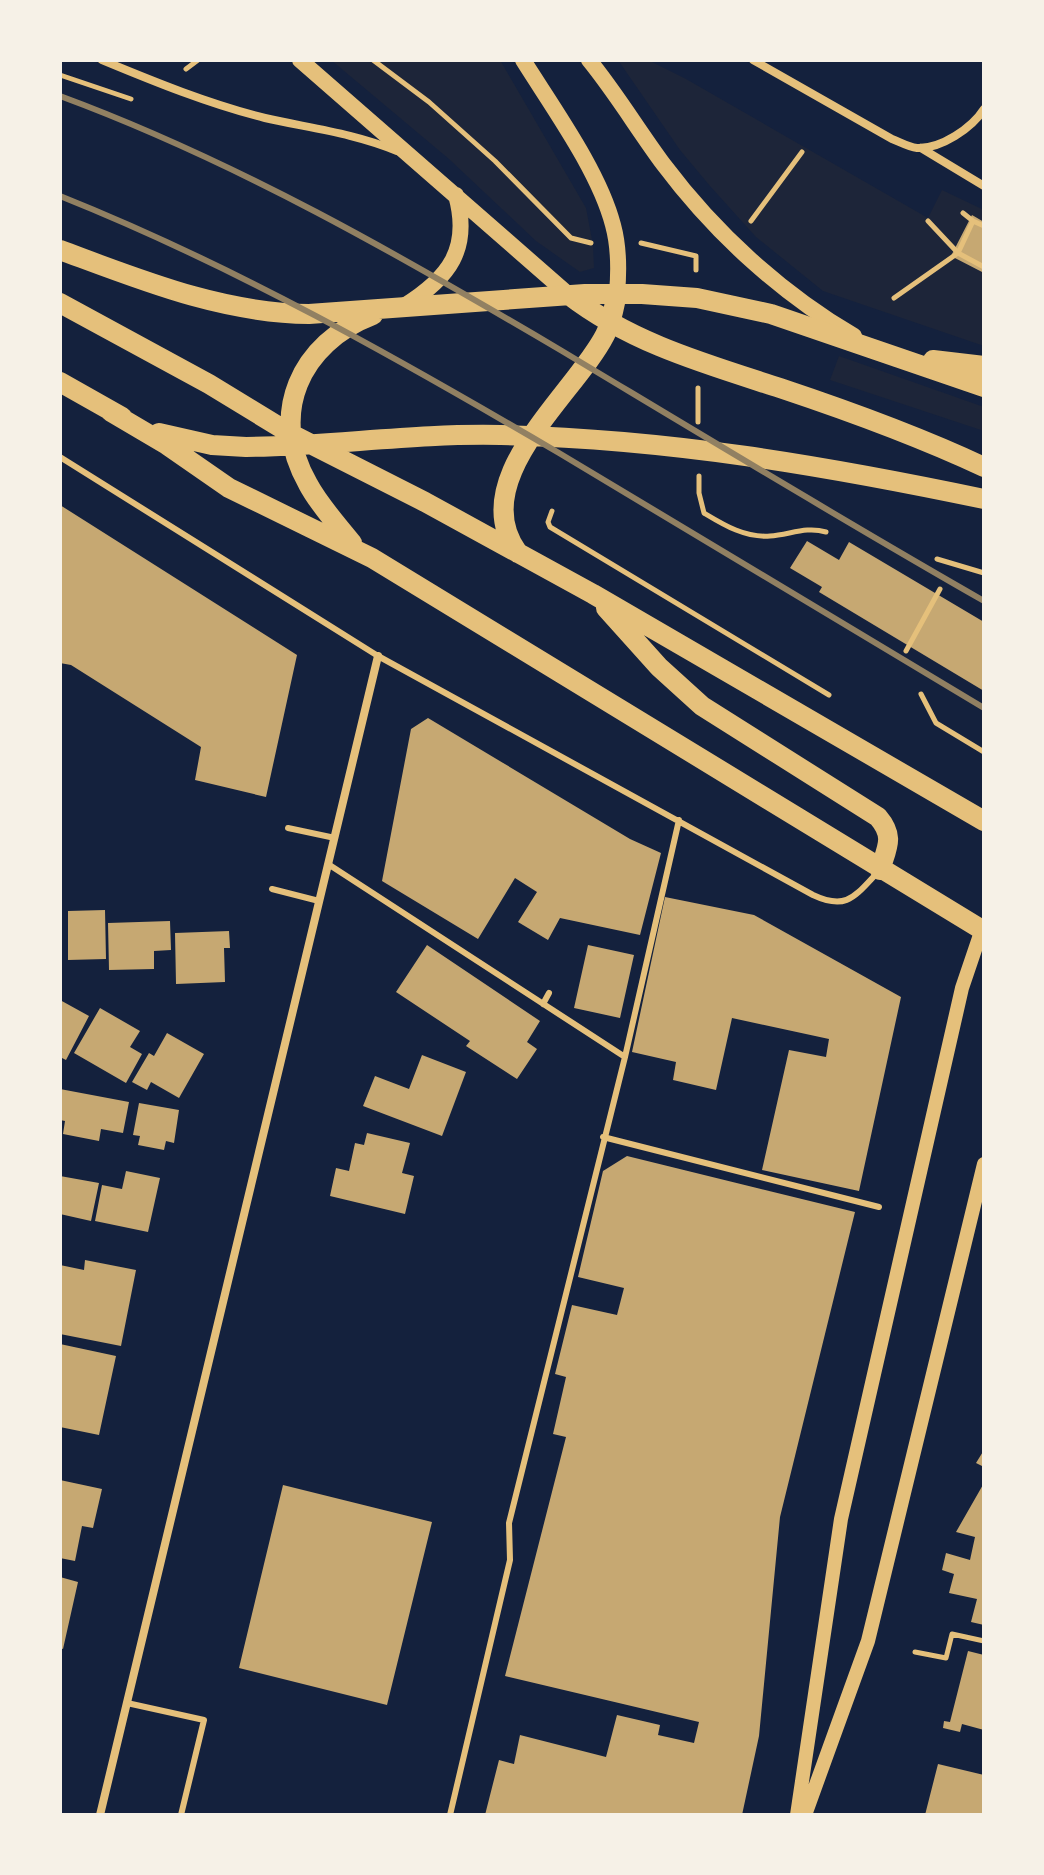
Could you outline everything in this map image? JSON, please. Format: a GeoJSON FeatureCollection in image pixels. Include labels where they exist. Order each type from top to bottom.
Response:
{"type":"FeatureCollection","features":[{"type":"Feature","properties":{"kind":"main road"},"geometry":{"type":"LineString","coordinates":[[300,60],[456,195],[537,270],[610,323],[664,349],[850,412],[984,467]]}},
{"type":"Feature","properties":{"kind":"main road"},"geometry":{"type":"LineString","coordinates":[[518,553],[506,532],[505,503],[515,465],[531,437],[596,350],[610,323],[617,293],[617,243],[613,222],[568,133],[523,60]]}},
{"type":"Feature","properties":{"kind":"main road"},"geometry":{"type":"LineString","coordinates":[[589,60],[665,166],[751,261],[840,328],[890,353],[984,366]]}},
{"type":"Feature","properties":{"kind":"main road"},"geometry":{"type":"LineString","coordinates":[[358,550],[308,485],[291,408],[294,392],[317,352],[341,330],[398,308],[434,285],[453,261],[462,233],[462,216],[456,195]]}},
{"type":"Feature","properties":{"kind":"main road"},"geometry":{"type":"LineString","coordinates":[[60,250],[156,285],[227,306],[295,314],[569,295],[617,293],[688,297],[771,314],[984,387]]}},
{"type":"Feature","properties":{"kind":"main road"},"geometry":{"type":"LineString","coordinates":[[60,303],[209,384],[298,441],[593,594],[984,821]]}},
{"type":"Feature","properties":{"kind":"main road"},"geometry":{"type":"LineString","coordinates":[[60,382],[167,445],[229,488],[358,550],[880,870],[983,928]]}},
{"type":"Feature","properties":{"kind":"main road"},"geometry":{"type":"LineString","coordinates":[[111,412],[159,433],[193,442],[246,447],[298,441],[460,436],[673,446],[806,464],[984,499]]}},
{"type":"Feature","properties":{"kind":"main road"},"geometry":{"type":"LineString","coordinates":[[593,594],[659,667],[702,706],[878,817],[889,830],[890,838],[880,870]]}},
{"type":"Feature","properties":{"kind":"street"},"geometry":{"type":"LineString","coordinates":[[102,60],[220,105],[362,138],[412,158]]}},
{"type":"Feature","properties":{"kind":"street"},"geometry":{"type":"LineString","coordinates":[[753,60],[892,139],[921,148],[984,186]]}},
{"type":"Feature","properties":{"kind":"street"},"geometry":{"type":"LineString","coordinates":[[921,148],[946,140],[967,128],[984,109]]}},
{"type":"Feature","properties":{"kind":"street"},"geometry":{"type":"LineString","coordinates":[[100,1815],[378,656]]}},
{"type":"Feature","properties":{"kind":"street"},"geometry":{"type":"LineString","coordinates":[[797,1815],[841,1519],[962,988],[983,928]]}},
{"type":"Feature","properties":{"kind":"street"},"geometry":{"type":"LineString","coordinates":[[805,1815],[868,1641],[984,1164]]}},
{"type":"Feature","properties":{"kind":"lane"},"geometry":{"type":"LineString","coordinates":[[60,457],[378,656],[813,895],[835,903],[844,902],[880,870]]}},
{"type":"Feature","properties":{"kind":"lane"},"geometry":{"type":"LineString","coordinates":[[450,1815],[510,1560],[509,1523],[625,1057],[679,820]]}},
{"type":"Feature","properties":{"kind":"lane"},"geometry":{"type":"LineString","coordinates":[[288,828],[335,838]]}},
{"type":"Feature","properties":{"kind":"lane"},"geometry":{"type":"LineString","coordinates":[[328,864],[625,1057]]}},
{"type":"Feature","properties":{"kind":"lane"},"geometry":{"type":"LineString","coordinates":[[272,889],[319,901]]}},
{"type":"Feature","properties":{"kind":"lane"},"geometry":{"type":"LineString","coordinates":[[543,1004],[549,993]]}},
{"type":"Feature","properties":{"kind":"lane"},"geometry":{"type":"LineString","coordinates":[[603,1137],[879,1207]]}},
{"type":"Feature","properties":{"kind":"lane"},"geometry":{"type":"LineString","coordinates":[[127,1703],[204,1720],[181,1815]]}},
{"type":"Feature","properties":{"kind":"path"},"geometry":{"type":"LineString","coordinates":[[373,60],[429,102],[495,161],[571,238],[589,243],[617,243]]}},
{"type":"Feature","properties":{"kind":"path"},"geometry":{"type":"LineString","coordinates":[[751,221],[802,152]]}},
{"type":"Feature","properties":{"kind":"path"},"geometry":{"type":"LineString","coordinates":[[963,213],[984,226]]}},
{"type":"Feature","properties":{"kind":"path"},"geometry":{"type":"LineString","coordinates":[[928,221],[958,253],[984,267]]}},
{"type":"Feature","properties":{"kind":"path"},"geometry":{"type":"LineString","coordinates":[[894,298],[958,253],[973,221]]}},
{"type":"Feature","properties":{"kind":"path"},"geometry":{"type":"LineString","coordinates":[[699,493],[704,513],[736,531],[768,537],[801,530],[826,532]]}},
{"type":"Feature","properties":{"kind":"path"},"geometry":{"type":"LineString","coordinates":[[552,511],[548,522],[550,527],[842,702]]}},
{"type":"Feature","properties":{"kind":"path"},"geometry":{"type":"LineString","coordinates":[[941,561],[984,573]]}},
{"type":"Feature","properties":{"kind":"path"},"geometry":{"type":"LineString","coordinates":[[906,651],[940,589]]}},
{"type":"Feature","properties":{"kind":"path"},"geometry":{"type":"LineString","coordinates":[[921,694],[936,723],[984,752]]}},
{"type":"Feature","properties":{"kind":"path"},"geometry":{"type":"LineString","coordinates":[[915,1652],[946,1658],[952,1634],[984,1641]]}},
{"type":"Feature","properties":{"kind":"shaded area"},"geometry":{"type":"Polygon","coordinates":[[[331,60],[500,60],[586,208],[594,268],[580,272],[536,241],[449,159],[331,60]]]}},
{"type":"Feature","properties":{"kind":"shaded area"},"geometry":{"type":"Polygon","coordinates":[[[618,60],[648,60],[686,79],[928,218],[942,190],[984,210],[984,346],[823,291],[756,237],[710,186],[680,150],[618,60]]]}},
{"type":"Feature","properties":{"kind":"shaded area"},"geometry":{"type":"Polygon","coordinates":[[[839,356],[984,407],[984,431],[830,380],[839,356]]]}},
{"type":"Feature","properties":{"kind":"building"},"geometry":{"type":"Polygon","coordinates":[[[972,215],[984,222],[984,273],[951,256],[972,215]]]}},
{"type":"Feature","properties":{"kind":"building"},"geometry":{"type":"Polygon","coordinates":[[[60,505],[297,655],[266,797],[195,780],[201,747],[71,665],[60,663],[60,505]]]}},
{"type":"Feature","properties":{"kind":"building"},"geometry":{"type":"Polygon","coordinates":[[[807,541],[839,560],[849,542],[984,622],[984,691],[819,592],[822,587],[790,568],[807,541]]]}},
{"type":"Feature","properties":{"kind":"building"},"geometry":{"type":"Polygon","coordinates":[[[428,718],[630,839],[661,853],[640,935],[560,918],[548,940],[518,922],[537,892],[515,878],[478,939],[382,881],[411,729],[428,718]]]}},
{"type":"Feature","properties":{"kind":"building"},"geometry":{"type":"Polygon","coordinates":[[[665,897],[754,915],[901,997],[859,1191],[762,1170],[789,1050],[826,1057],[829,1039],[732,1018],[716,1090],[673,1080],[676,1062],[632,1052],[665,897]]]}},
{"type":"Feature","properties":{"kind":"building"},"geometry":{"type":"Polygon","coordinates":[[[105,910],[106,959],[68,960],[68,911],[105,910]]]}},
{"type":"Feature","properties":{"kind":"building"},"geometry":{"type":"Polygon","coordinates":[[[170,921],[171,950],[154,951],[154,969],[109,970],[108,923],[170,921]]]}},
{"type":"Feature","properties":{"kind":"building"},"geometry":{"type":"Polygon","coordinates":[[[229,931],[230,948],[224,948],[225,982],[176,984],[175,933],[229,931]]]}},
{"type":"Feature","properties":{"kind":"building"},"geometry":{"type":"Polygon","coordinates":[[[427,945],[540,1021],[527,1042],[537,1049],[517,1079],[466,1046],[470,1041],[396,992],[427,945]]]}},
{"type":"Feature","properties":{"kind":"building"},"geometry":{"type":"Polygon","coordinates":[[[588,945],[634,955],[620,1018],[574,1008],[588,945]]]}},
{"type":"Feature","properties":{"kind":"building"},"geometry":{"type":"Polygon","coordinates":[[[60,1000],[89,1016],[66,1060],[60,1057],[60,1000]]]}},
{"type":"Feature","properties":{"kind":"building"},"geometry":{"type":"Polygon","coordinates":[[[100,1008],[140,1031],[130,1047],[142,1054],[126,1083],[74,1053],[100,1008]]]}},
{"type":"Feature","properties":{"kind":"building"},"geometry":{"type":"Polygon","coordinates":[[[167,1033],[204,1054],[179,1098],[151,1082],[147,1090],[132,1082],[149,1053],[154,1056],[167,1033]]]}},
{"type":"Feature","properties":{"kind":"building"},"geometry":{"type":"Polygon","coordinates":[[[422,1055],[466,1072],[442,1136],[363,1106],[375,1076],[409,1089],[422,1055]]]}},
{"type":"Feature","properties":{"kind":"building"},"geometry":{"type":"Polygon","coordinates":[[[60,1089],[129,1102],[123,1133],[101,1129],[99,1141],[63,1134],[65,1121],[60,1120],[60,1089]]]}},
{"type":"Feature","properties":{"kind":"building"},"geometry":{"type":"Polygon","coordinates":[[[139,1103],[179,1110],[174,1143],[166,1141],[164,1150],[138,1145],[140,1136],[133,1135],[139,1103]]]}},
{"type":"Feature","properties":{"kind":"building"},"geometry":{"type":"Polygon","coordinates":[[[367,1133],[410,1143],[402,1173],[414,1176],[405,1214],[330,1196],[336,1168],[349,1171],[355,1143],[364,1145],[367,1133]]]}},
{"type":"Feature","properties":{"kind":"building"},"geometry":{"type":"Polygon","coordinates":[[[627,1156],[855,1212],[780,1517],[759,1736],[742,1815],[485,1815],[499,1760],[514,1764],[520,1735],[606,1757],[617,1715],[660,1725],[658,1735],[694,1743],[699,1722],[505,1676],[566,1437],[553,1434],[566,1377],[555,1374],[572,1305],[617,1315],[624,1288],[578,1277],[603,1171],[627,1156]]]}},
{"type":"Feature","properties":{"kind":"building"},"geometry":{"type":"Polygon","coordinates":[[[126,1171],[160,1178],[148,1232],[95,1221],[102,1185],[122,1189],[126,1171]]]}},
{"type":"Feature","properties":{"kind":"building"},"geometry":{"type":"Polygon","coordinates":[[[60,1176],[99,1183],[91,1221],[60,1214],[60,1176]]]}},
{"type":"Feature","properties":{"kind":"building"},"geometry":{"type":"Polygon","coordinates":[[[85,1260],[136,1270],[121,1346],[60,1334],[60,1265],[84,1270],[85,1260]]]}},
{"type":"Feature","properties":{"kind":"building"},"geometry":{"type":"Polygon","coordinates":[[[60,1344],[116,1356],[99,1435],[60,1427],[60,1344]]]}},
{"type":"Feature","properties":{"kind":"building"},"geometry":{"type":"Polygon","coordinates":[[[984,1450],[984,1467],[976,1463],[984,1450]]]}},
{"type":"Feature","properties":{"kind":"building"},"geometry":{"type":"Polygon","coordinates":[[[60,1480],[102,1489],[93,1528],[82,1526],[75,1561],[60,1558],[60,1480]]]}},
{"type":"Feature","properties":{"kind":"building"},"geometry":{"type":"Polygon","coordinates":[[[984,1483],[984,1625],[971,1622],[977,1599],[949,1593],[954,1574],[942,1570],[946,1553],[970,1560],[975,1537],[956,1532],[984,1483]]]}},
{"type":"Feature","properties":{"kind":"building"},"geometry":{"type":"Polygon","coordinates":[[[283,1485],[432,1522],[387,1705],[239,1668],[283,1485]]]}},
{"type":"Feature","properties":{"kind":"building"},"geometry":{"type":"Polygon","coordinates":[[[60,1577],[78,1582],[63,1649],[60,1648],[60,1577]]]}},
{"type":"Feature","properties":{"kind":"building"},"geometry":{"type":"Polygon","coordinates":[[[968,1651],[984,1655],[984,1730],[962,1724],[960,1732],[943,1728],[944,1721],[950,1722],[968,1651]]]}},
{"type":"Feature","properties":{"kind":"building"},"geometry":{"type":"Polygon","coordinates":[[[938,1764],[984,1775],[984,1815],[925,1815],[938,1764]]]}},
{"type":"Feature","properties":{"kind":"railway"},"geometry":{"type":"LineString","coordinates":[[60,96],[190,150],[317,212],[501,315],[984,601]]}},
{"type":"Feature","properties":{"kind":"railway"},"geometry":{"type":"LineString","coordinates":[[60,196],[189,252],[376,348],[559,453],[984,708]]}}]}
